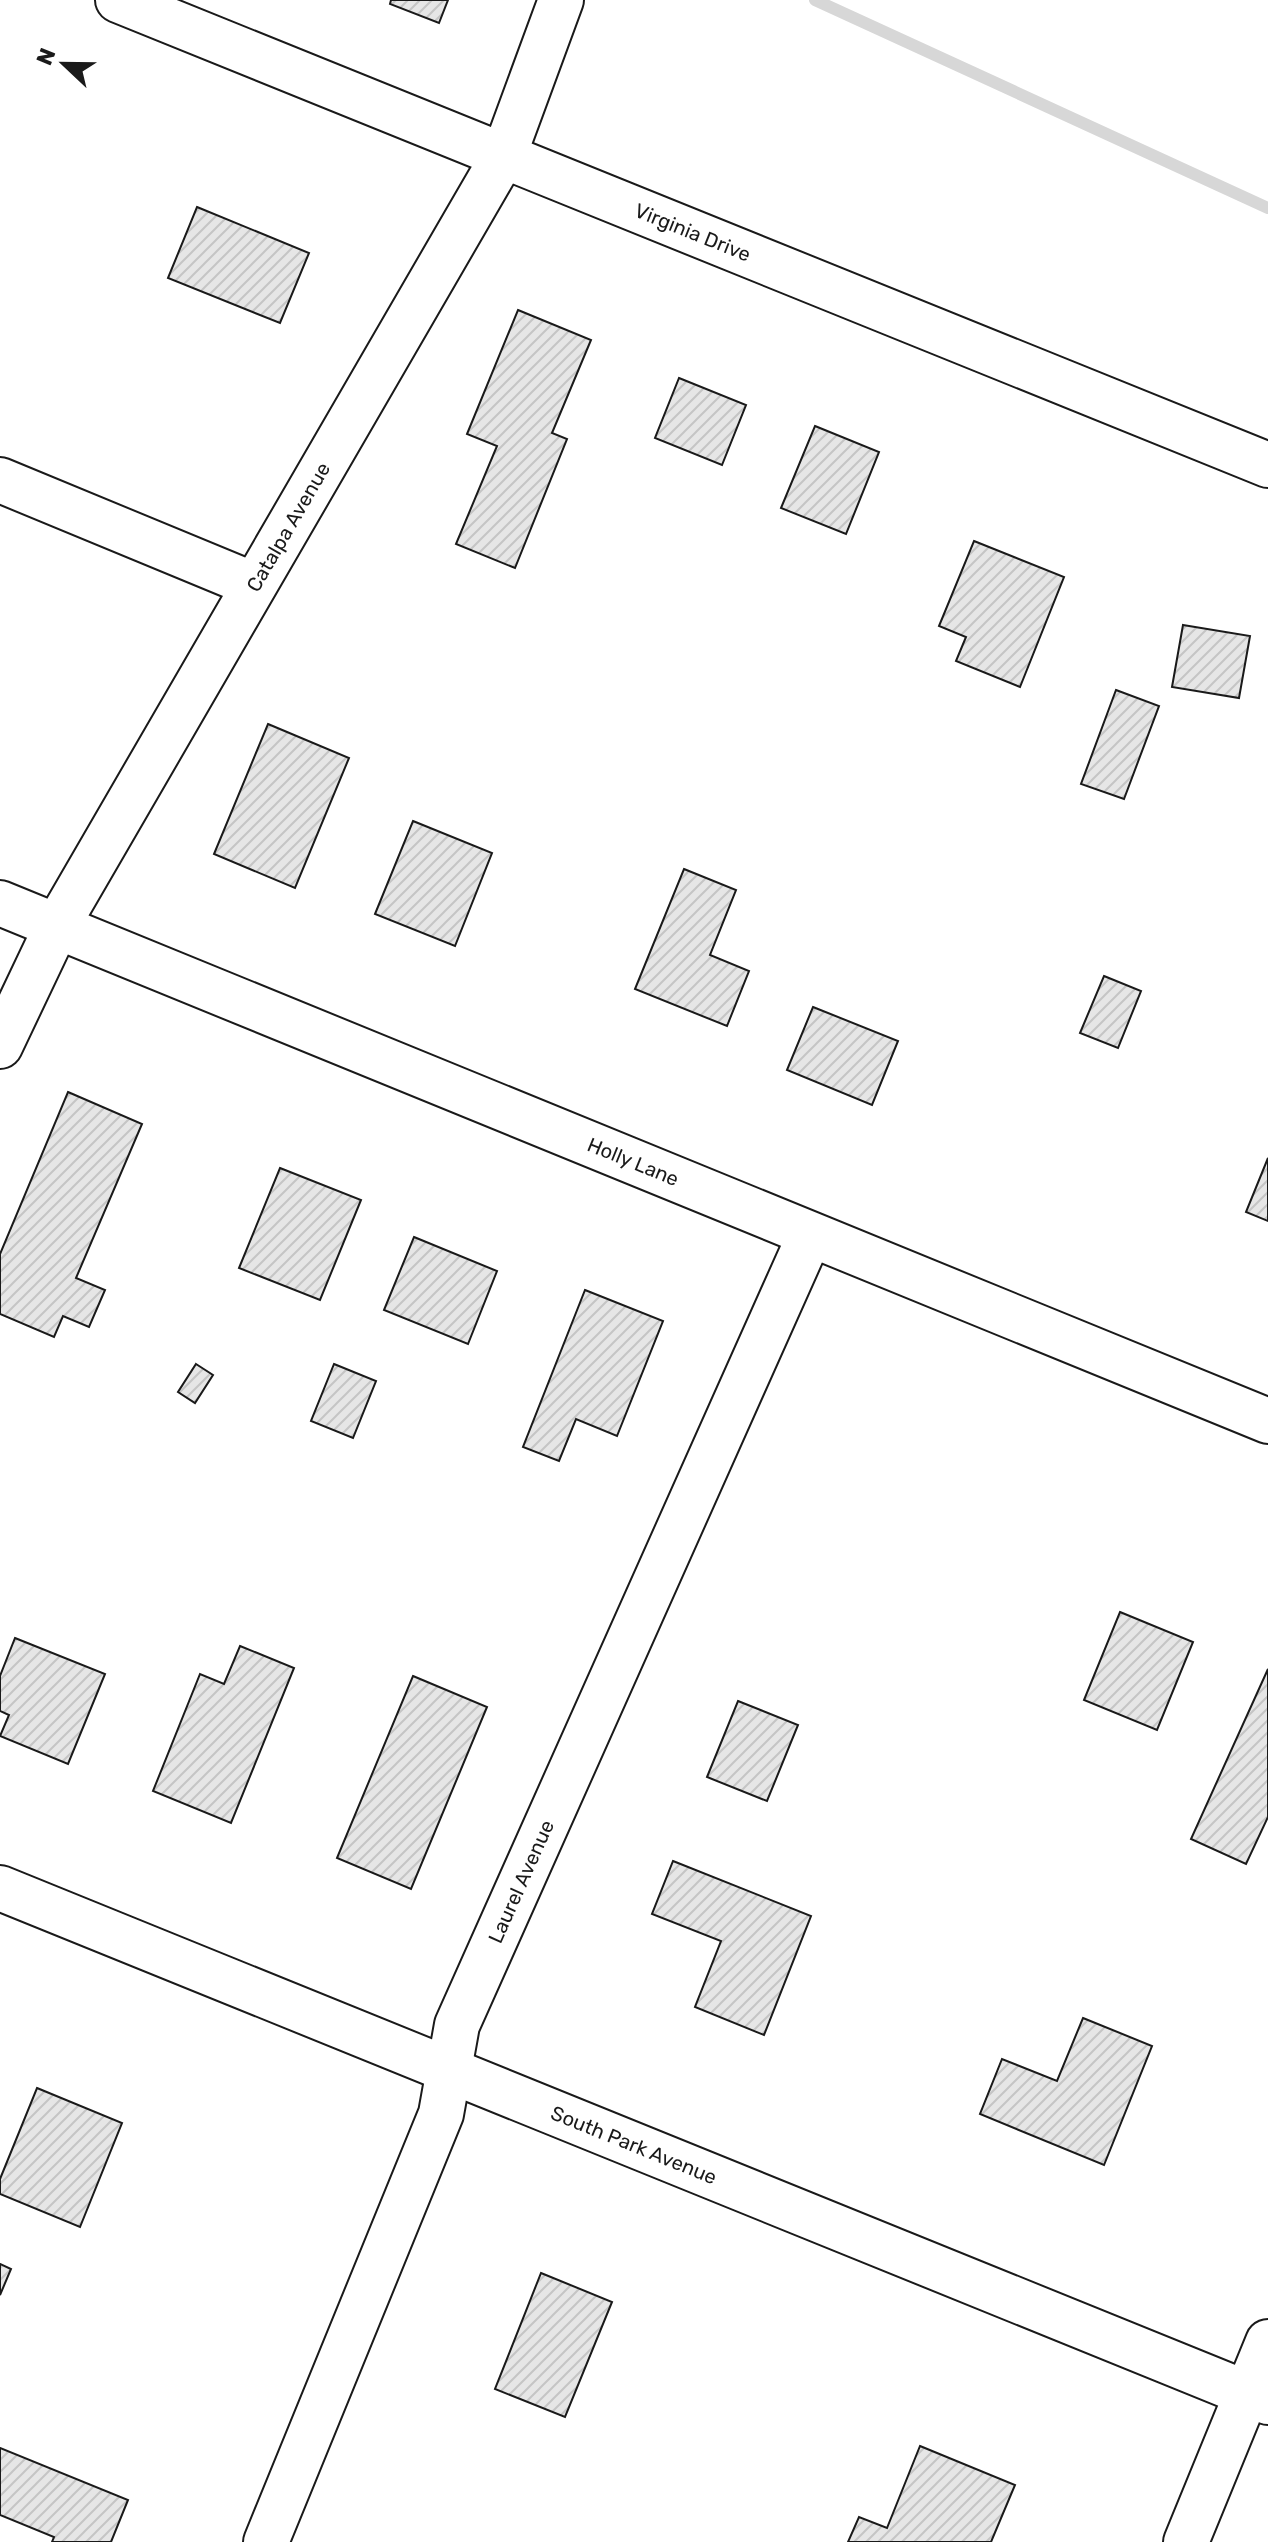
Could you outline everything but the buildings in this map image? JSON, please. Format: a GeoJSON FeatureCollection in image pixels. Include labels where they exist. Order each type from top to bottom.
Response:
{"type":"FeatureCollection","features":[{"type":"Feature","properties":{"kind":"street","name":"Virginia Drive"},"geometry":{"type":"LineString","coordinates":[[118,0],[1268,465]]}},
{"type":"Feature","properties":{"kind":"street","name":"Catalpa Avenue"},"geometry":{"type":"LineString","coordinates":[[0,1046],[57,926],[504,155],[561,0]]}},
{"type":"Feature","properties":{"kind":"street"},"geometry":{"type":"LineString","coordinates":[[0,480],[254,585]]}},
{"type":"Feature","properties":{"kind":"street","name":"Holly Lane"},"geometry":{"type":"LineString","coordinates":[[0,903],[1268,1421]]}},
{"type":"Feature","properties":{"kind":"street","name":"Laurel Avenue"},"geometry":{"type":"LineString","coordinates":[[266,2542],[441,2114],[457,2025],[810,1235]]}},
{"type":"Feature","properties":{"kind":"street","name":"South Park Avenue"},"geometry":{"type":"LineString","coordinates":[[0,1888],[1258,2398]]}},
{"type":"Feature","properties":{"kind":"street"},"geometry":{"type":"LineString","coordinates":[[1186,2542],[1258,2398],[1268,2342]]}},
{"type":"Feature","properties":{"kind":"waterway"},"geometry":{"type":"LineString","coordinates":[[815,0],[1268,208]]}}]}
